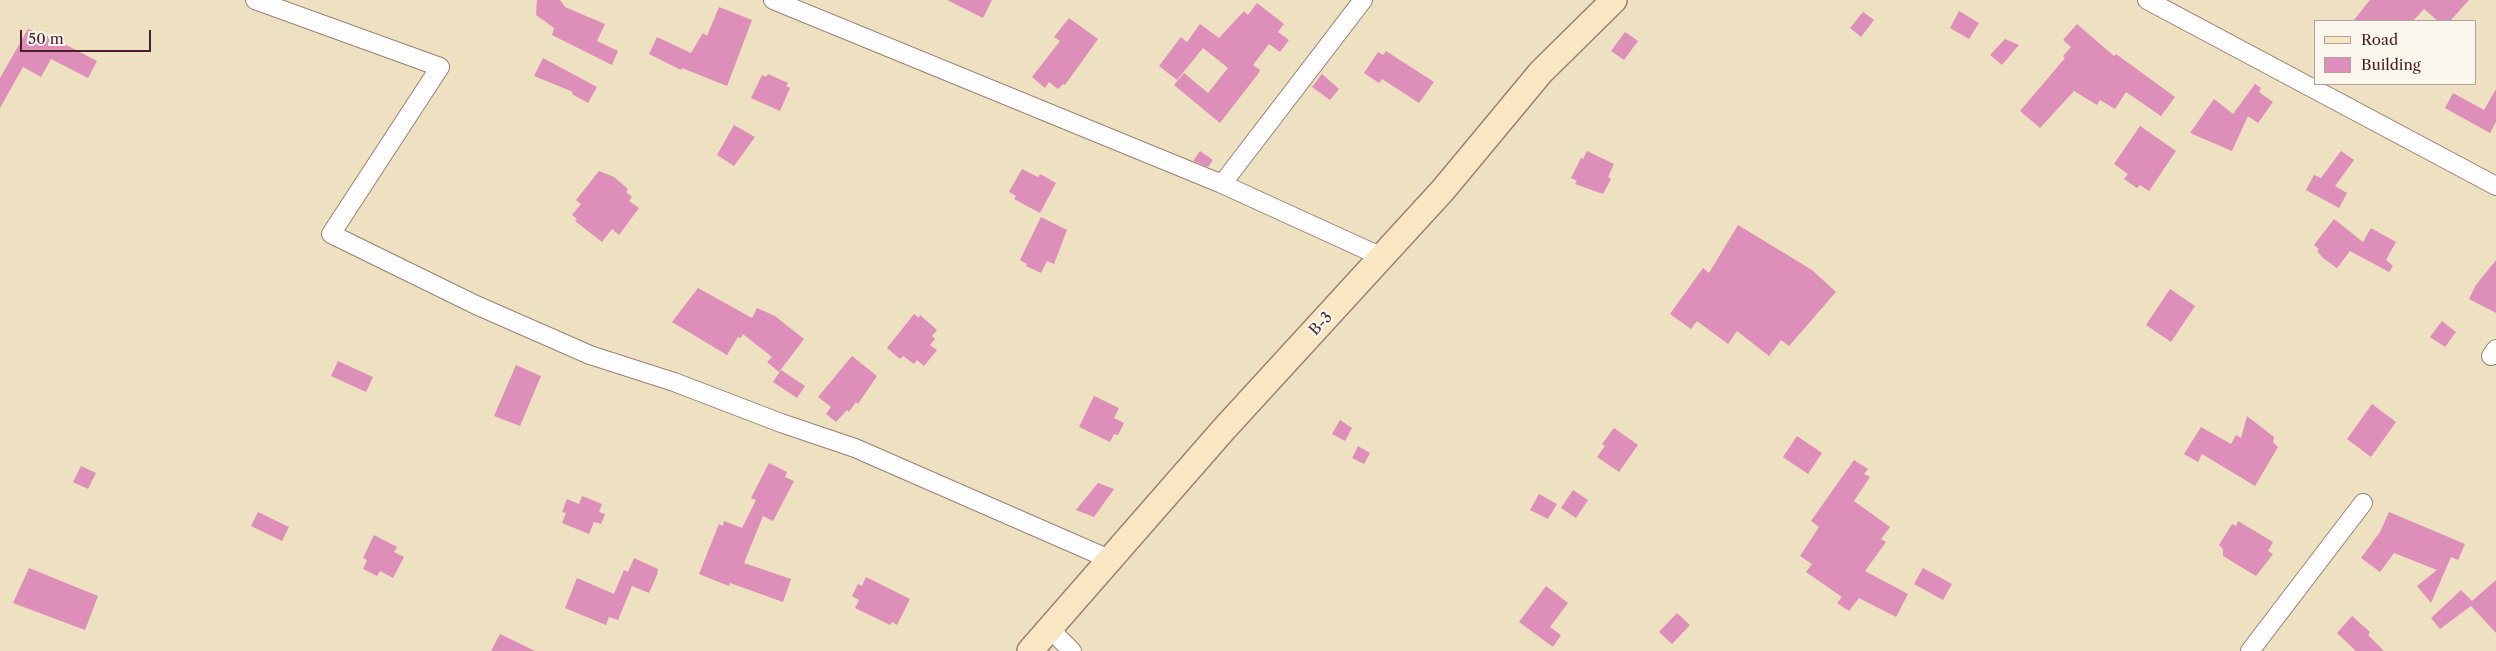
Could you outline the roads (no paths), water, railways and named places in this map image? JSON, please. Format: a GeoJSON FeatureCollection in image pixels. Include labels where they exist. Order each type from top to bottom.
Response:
{"type":"FeatureCollection","features":[{"type":"Feature","properties":{"kind":"main road","name":"B-3"},"geometry":{"type":"LineString","coordinates":[[1030,651],[1109,559],[1444,190],[1541,72],[1614,0]]}},
{"type":"Feature","properties":{"kind":"street"},"geometry":{"type":"LineString","coordinates":[[255,0],[440,67],[331,234],[476,305],[590,355],[674,382],[781,423],[855,448],[1109,559]]}},
{"type":"Feature","properties":{"kind":"street"},"geometry":{"type":"LineString","coordinates":[[1222,184],[1363,0]]}},
{"type":"Feature","properties":{"kind":"street"},"geometry":{"type":"LineString","coordinates":[[2147,0],[2496,186]]}},
{"type":"Feature","properties":{"kind":"street"},"geometry":{"type":"LineString","coordinates":[[776,1],[1222,184],[1382,257]]}},
{"type":"Feature","properties":{"kind":"street"},"geometry":{"type":"LineString","coordinates":[[2250,651],[2363,503]]}},
{"type":"Feature","properties":{"kind":"street"},"geometry":{"type":"LineString","coordinates":[[1049,628],[1072,651]]}}]}
